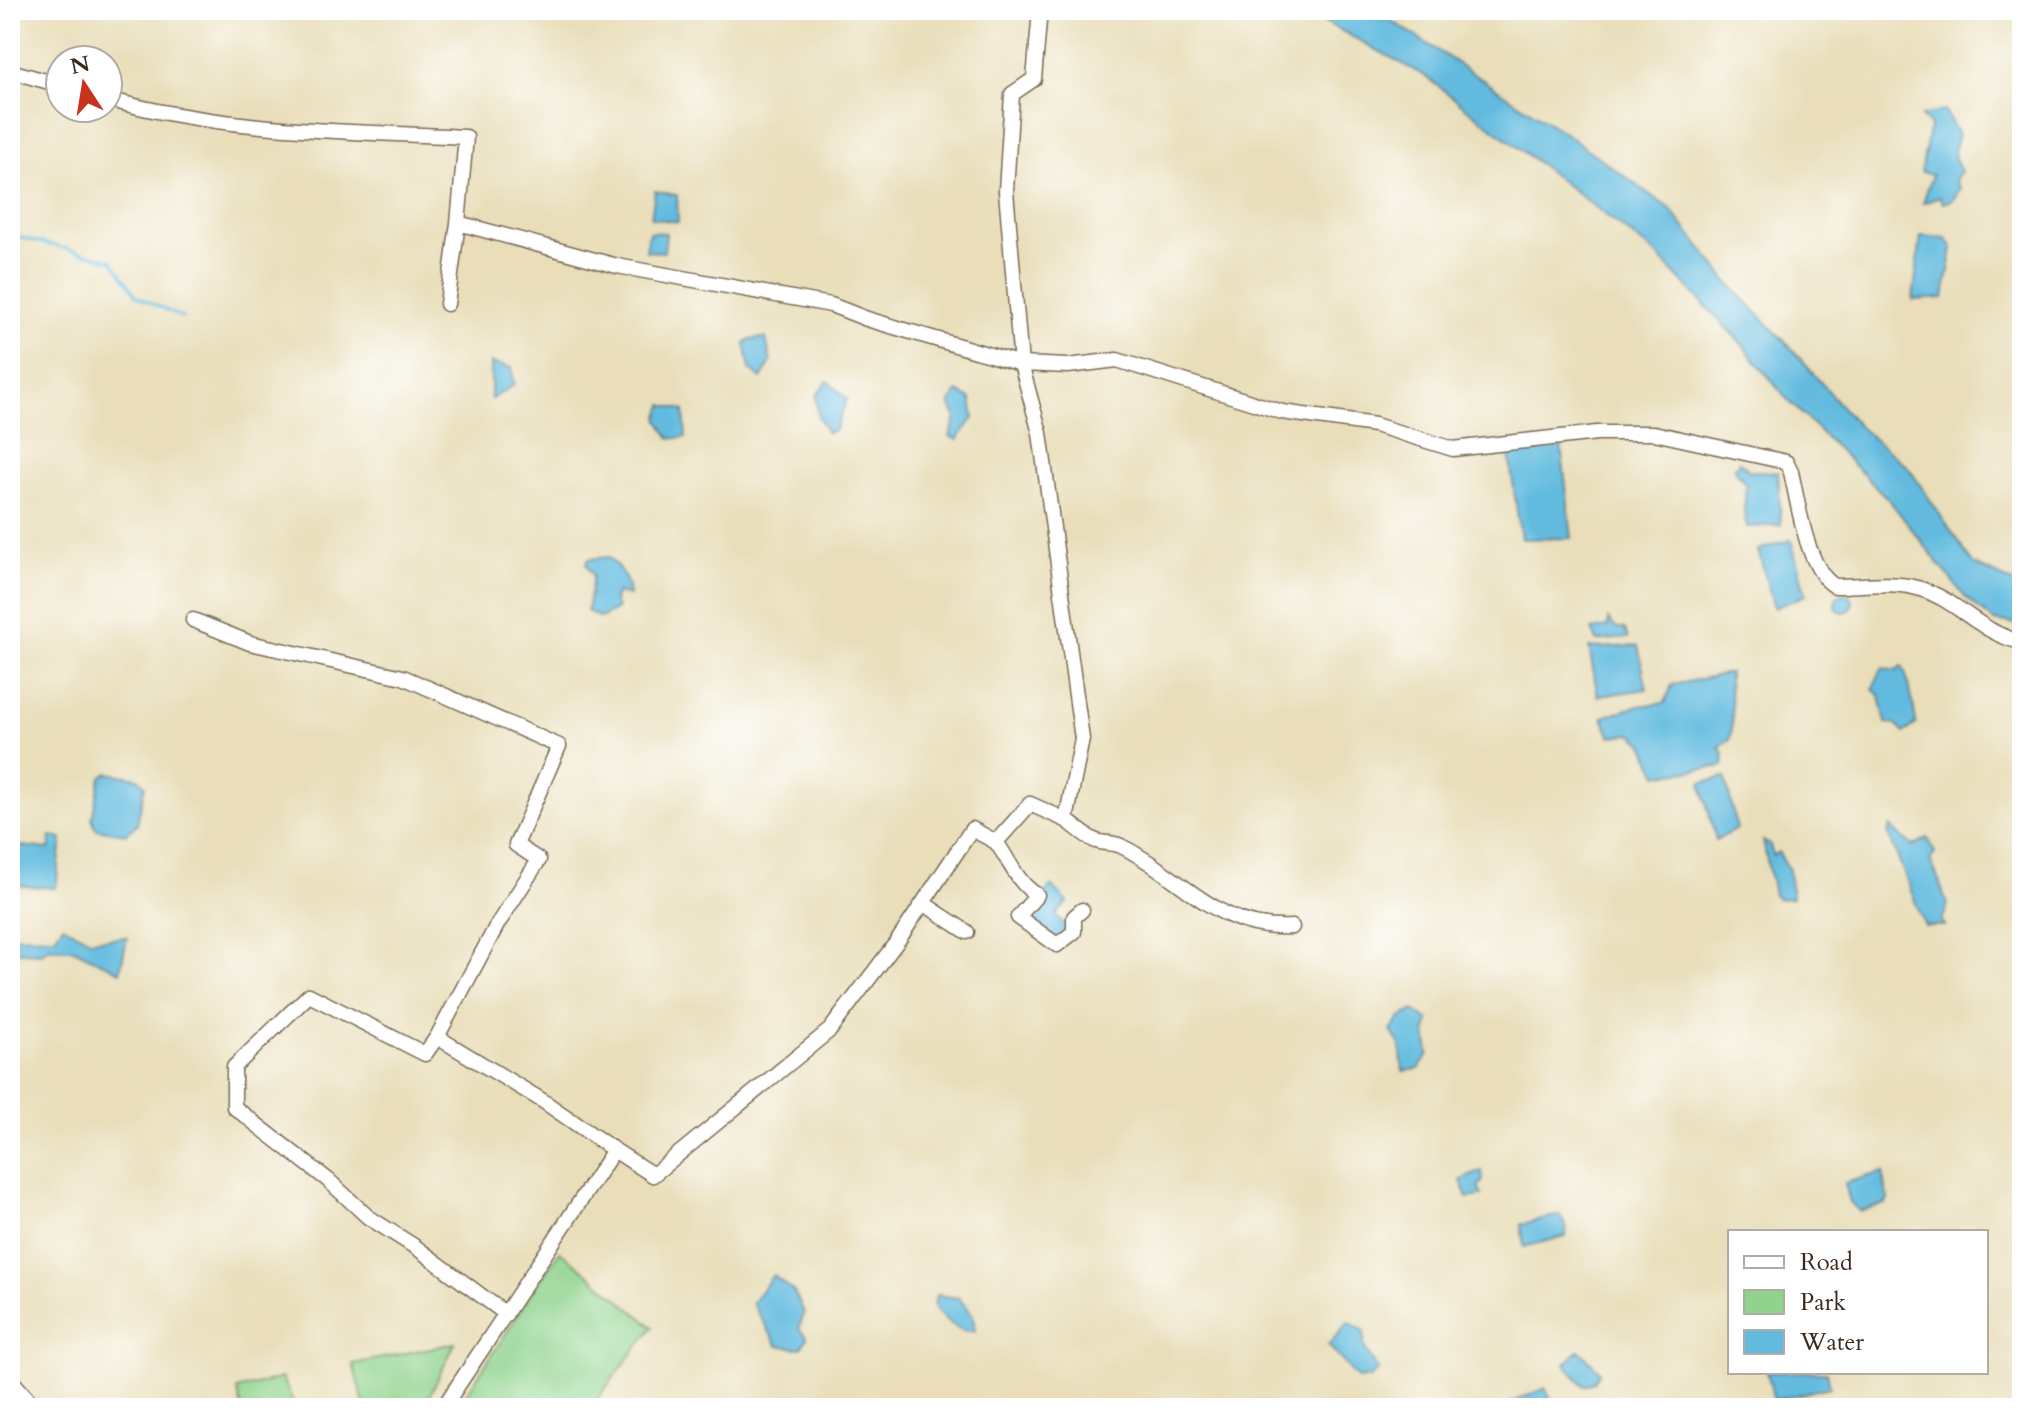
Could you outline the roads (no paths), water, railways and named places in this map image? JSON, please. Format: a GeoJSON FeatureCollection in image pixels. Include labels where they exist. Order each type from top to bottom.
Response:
{"type":"FeatureCollection","features":[{"type":"Feature","properties":{"kind":"street"},"geometry":{"type":"LineString","coordinates":[[1040,10],[1034,79],[1012,94],[1006,191],[1021,364],[1040,433],[1082,739],[1066,820]]}},
{"type":"Feature","properties":{"kind":"street"},"geometry":{"type":"LineString","coordinates":[[10,71],[44,81]]}},
{"type":"Feature","properties":{"kind":"street"},"geometry":{"type":"LineString","coordinates":[[124,102],[183,115],[293,128],[466,137],[447,304]]}},
{"type":"Feature","properties":{"kind":"street"},"geometry":{"type":"LineString","coordinates":[[458,223],[617,266],[831,305],[867,319],[1021,364],[1068,366],[1117,360],[1282,412],[1375,425],[1453,449],[1597,433],[1654,433],[1786,462],[1811,550],[1823,580],[1835,586],[1917,587],[1957,607],[2002,639],[2022,642]]}},
{"type":"Feature","properties":{"kind":"street"},"geometry":{"type":"LineString","coordinates":[[193,620],[250,643],[403,677],[559,746],[516,845],[539,860],[497,925],[425,1054],[309,995],[234,1067],[234,1107],[328,1180],[368,1217],[417,1248],[506,1314]]}},
{"type":"Feature","properties":{"kind":"street"},"geometry":{"type":"LineString","coordinates":[[996,842],[1030,804],[1066,820],[1096,841],[1120,845],[1204,904],[1239,921],[1270,929],[1292,927]]}},
{"type":"Feature","properties":{"kind":"street"},"geometry":{"type":"LineString","coordinates":[[437,1037],[533,1095],[653,1175],[830,1030],[923,903],[972,829],[996,842],[1014,867],[1022,886],[1037,895],[1018,917],[1057,945],[1074,932],[1074,917],[1082,910]]}},
{"type":"Feature","properties":{"kind":"street"},"geometry":{"type":"LineString","coordinates":[[923,903],[967,932]]}},
{"type":"Feature","properties":{"kind":"street"},"geometry":{"type":"LineString","coordinates":[[443,1408],[614,1150]]}},
{"type":"Feature","properties":{"kind":"street"},"geometry":{"type":"LineString","coordinates":[[10,1379],[36,1408]]}},
{"type":"Feature","properties":{"kind":"water"},"geometry":{"type":"Polygon","coordinates":[[[1303,10],[1365,10],[1395,23],[1566,134],[1670,209],[1733,288],[1793,350],[1859,427],[1908,467],[1973,564],[2022,587],[2022,625],[1994,621],[1964,596],[1889,500],[1785,397],[1742,344],[1656,254],[1425,76],[1303,10]]]}},
{"type":"Feature","properties":{"kind":"water"},"geometry":{"type":"Polygon","coordinates":[[[1945,111],[1958,135],[1954,153],[1961,171],[1955,180],[1960,189],[1953,200],[1943,203],[1940,197],[1923,203],[1932,175],[1921,172],[1930,125],[1921,116],[1945,111]]]}},
{"type":"Feature","properties":{"kind":"water"},"geometry":{"type":"Polygon","coordinates":[[[655,191],[677,195],[678,222],[651,218],[655,191]]]}},
{"type":"Feature","properties":{"kind":"water"},"geometry":{"type":"Polygon","coordinates":[[[649,232],[666,233],[664,252],[646,251],[649,232]]]}},
{"type":"Feature","properties":{"kind":"water"},"geometry":{"type":"Polygon","coordinates":[[[1921,236],[1946,238],[1953,248],[1944,298],[1913,300],[1921,236]]]}},
{"type":"Feature","properties":{"kind":"water"},"geometry":{"type":"Polygon","coordinates":[[[766,338],[771,362],[761,379],[750,369],[745,343],[751,339],[766,338]]]}},
{"type":"Feature","properties":{"kind":"water"},"geometry":{"type":"Polygon","coordinates":[[[491,363],[512,368],[514,385],[491,399],[491,363]]]}},
{"type":"Feature","properties":{"kind":"water"},"geometry":{"type":"Polygon","coordinates":[[[828,381],[847,399],[835,430],[827,433],[818,416],[816,396],[828,381]]]}},
{"type":"Feature","properties":{"kind":"water"},"geometry":{"type":"Polygon","coordinates":[[[957,392],[971,399],[974,418],[957,440],[950,436],[956,418],[950,403],[957,392]]]}},
{"type":"Feature","properties":{"kind":"water"},"geometry":{"type":"Polygon","coordinates":[[[663,405],[684,410],[686,437],[670,439],[658,419],[663,405]]]}},
{"type":"Feature","properties":{"kind":"water"},"geometry":{"type":"Polygon","coordinates":[[[1561,444],[1572,538],[1521,539],[1508,448],[1561,444]]]}},
{"type":"Feature","properties":{"kind":"water"},"geometry":{"type":"Polygon","coordinates":[[[1739,462],[1750,471],[1778,472],[1781,525],[1747,527],[1744,513],[1746,485],[1734,468],[1739,462]]]}},
{"type":"Feature","properties":{"kind":"water"},"geometry":{"type":"Polygon","coordinates":[[[1791,540],[1806,595],[1774,608],[1758,550],[1791,540]]]}},
{"type":"Feature","properties":{"kind":"water"},"geometry":{"type":"Polygon","coordinates":[[[609,557],[625,579],[629,596],[617,593],[614,599],[617,609],[600,618],[587,611],[593,576],[586,564],[589,559],[609,557]]]}},
{"type":"Feature","properties":{"kind":"water"},"geometry":{"type":"Polygon","coordinates":[[[1840,594],[1848,594],[1853,603],[1851,610],[1840,612],[1835,607],[1835,599],[1840,594]]]}},
{"type":"Feature","properties":{"kind":"water"},"geometry":{"type":"Polygon","coordinates":[[[1608,619],[1615,627],[1625,629],[1628,638],[1597,641],[1592,630],[1608,627],[1608,619]]]}},
{"type":"Feature","properties":{"kind":"water"},"geometry":{"type":"Polygon","coordinates":[[[1638,646],[1647,689],[1598,696],[1589,648],[1638,646]]]}},
{"type":"Feature","properties":{"kind":"water"},"geometry":{"type":"Polygon","coordinates":[[[1902,666],[1916,724],[1904,733],[1896,725],[1886,723],[1880,696],[1873,689],[1882,668],[1897,671],[1902,666]]]}},
{"type":"Feature","properties":{"kind":"water"},"geometry":{"type":"Polygon","coordinates":[[[1729,673],[1732,725],[1729,741],[1719,747],[1724,753],[1723,766],[1658,775],[1644,744],[1632,734],[1610,736],[1603,717],[1638,706],[1665,703],[1672,685],[1729,673]]]}},
{"type":"Feature","properties":{"kind":"water"},"geometry":{"type":"Polygon","coordinates":[[[108,773],[138,778],[145,785],[137,824],[126,834],[96,829],[92,818],[101,777],[108,773]]]}},
{"type":"Feature","properties":{"kind":"water"},"geometry":{"type":"Polygon","coordinates":[[[1725,777],[1737,829],[1716,840],[1701,783],[1725,777]]]}},
{"type":"Feature","properties":{"kind":"water"},"geometry":{"type":"Polygon","coordinates":[[[10,779],[15,779],[11,845],[49,849],[51,836],[62,839],[56,888],[10,885],[10,779]]]}},
{"type":"Feature","properties":{"kind":"water"},"geometry":{"type":"Polygon","coordinates":[[[1890,827],[1913,846],[1928,838],[1935,853],[1930,860],[1948,904],[1942,921],[1945,926],[1925,926],[1888,833],[1890,827]]]}},
{"type":"Feature","properties":{"kind":"water"},"geometry":{"type":"Polygon","coordinates":[[[1763,841],[1770,845],[1773,856],[1778,852],[1789,870],[1792,898],[1778,899],[1774,895],[1763,841]]]}},
{"type":"Feature","properties":{"kind":"water"},"geometry":{"type":"Polygon","coordinates":[[[1051,886],[1068,902],[1056,915],[1068,930],[1057,942],[1026,917],[1051,886]]]}},
{"type":"Feature","properties":{"kind":"water"},"geometry":{"type":"Polygon","coordinates":[[[63,925],[90,940],[127,937],[120,972],[74,949],[48,948],[42,953],[10,951],[10,936],[55,937],[63,925]]]}},
{"type":"Feature","properties":{"kind":"water"},"geometry":{"type":"Polygon","coordinates":[[[1414,1010],[1429,1021],[1426,1032],[1429,1054],[1419,1069],[1403,1071],[1400,1045],[1391,1031],[1400,1018],[1414,1010]]]}},
{"type":"Feature","properties":{"kind":"water"},"geometry":{"type":"Polygon","coordinates":[[[1482,1171],[1483,1181],[1478,1187],[1482,1196],[1467,1198],[1461,1180],[1482,1171]]]}},
{"type":"Feature","properties":{"kind":"water"},"geometry":{"type":"Polygon","coordinates":[[[1883,1172],[1888,1200],[1885,1204],[1859,1211],[1850,1203],[1845,1183],[1883,1172]]]}},
{"type":"Feature","properties":{"kind":"water"},"geometry":{"type":"Polygon","coordinates":[[[1560,1215],[1566,1236],[1524,1247],[1521,1224],[1560,1215]]]}},
{"type":"Feature","properties":{"kind":"water"},"geometry":{"type":"Polygon","coordinates":[[[773,1275],[794,1292],[804,1312],[799,1328],[807,1338],[801,1348],[778,1346],[752,1303],[773,1275]]]}},
{"type":"Feature","properties":{"kind":"water"},"geometry":{"type":"Polygon","coordinates":[[[936,1295],[959,1298],[973,1316],[975,1331],[957,1328],[947,1321],[934,1307],[936,1295]]]}},
{"type":"Feature","properties":{"kind":"water"},"geometry":{"type":"Polygon","coordinates":[[[1349,1322],[1364,1331],[1364,1347],[1378,1370],[1370,1378],[1358,1379],[1328,1345],[1349,1322]]]}},
{"type":"Feature","properties":{"kind":"water"},"geometry":{"type":"Polygon","coordinates":[[[1579,1350],[1600,1371],[1594,1382],[1584,1386],[1565,1364],[1579,1350]]]}},
{"type":"Feature","properties":{"kind":"water"},"geometry":{"type":"Polygon","coordinates":[[[1768,1374],[1827,1374],[1830,1387],[1774,1400],[1768,1374]]]}},
{"type":"Feature","properties":{"kind":"water"},"geometry":{"type":"Polygon","coordinates":[[[1545,1388],[1551,1400],[1550,1408],[1512,1408],[1510,1403],[1545,1388]]]}},
{"type":"Feature","properties":{"kind":"waterway"},"geometry":{"type":"LineString","coordinates":[[10,235],[112,260],[137,296],[183,318]]}}]}
